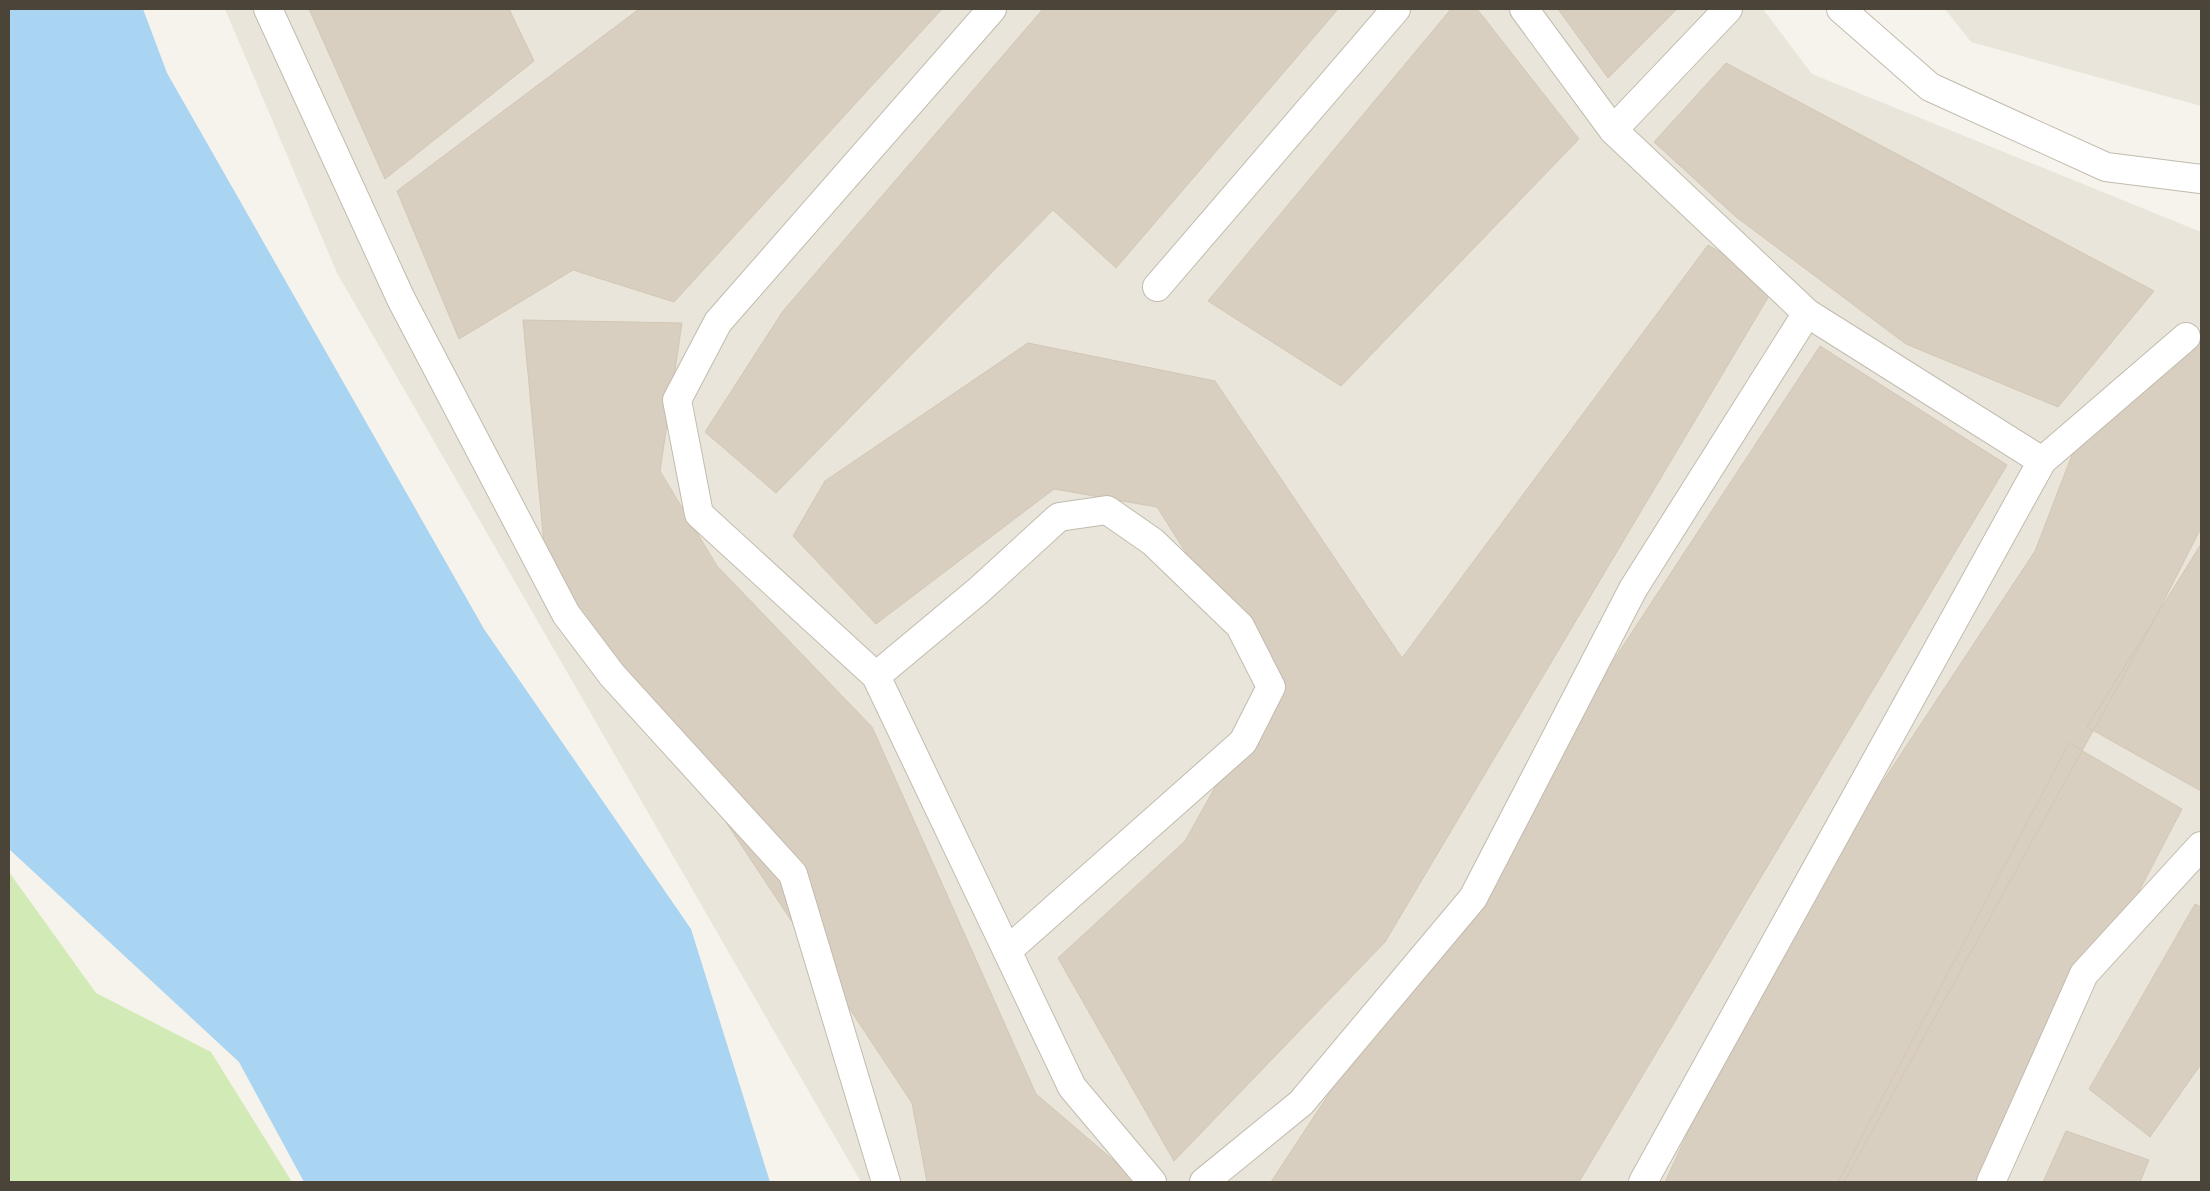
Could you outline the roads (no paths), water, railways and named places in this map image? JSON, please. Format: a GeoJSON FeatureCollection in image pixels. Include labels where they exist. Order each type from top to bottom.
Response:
{"type":"FeatureCollection","features":[{"type":"Feature","properties":{"kind":"street"},"geometry":{"type":"LineString","coordinates":[[268,9],[401,299],[566,614],[612,675],[793,874],[886,1182]]}},
{"type":"Feature","properties":{"kind":"street"},"geometry":{"type":"LineString","coordinates":[[992,9],[718,322],[677,400],[699,514],[876,676],[1072,1087],[1152,1182]]}},
{"type":"Feature","properties":{"kind":"street"},"geometry":{"type":"LineString","coordinates":[[1157,287],[1396,9]]}},
{"type":"Feature","properties":{"kind":"street"},"geometry":{"type":"LineString","coordinates":[[1524,9],[1613,130],[1807,313],[2042,461]]}},
{"type":"Feature","properties":{"kind":"street"},"geometry":{"type":"LineString","coordinates":[[1613,130],[1728,9]]}},
{"type":"Feature","properties":{"kind":"street"},"geometry":{"type":"LineString","coordinates":[[1841,9],[1930,88],[2106,167],[2201,179]]}},
{"type":"Feature","properties":{"kind":"street"},"geometry":{"type":"LineString","coordinates":[[1204,1182],[1301,1103],[1473,898],[1633,589],[1807,313]]}},
{"type":"Feature","properties":{"kind":"street"},"geometry":{"type":"LineString","coordinates":[[1643,1182],[2042,461],[2186,337]]}},
{"type":"Feature","properties":{"kind":"street"},"geometry":{"type":"LineString","coordinates":[[876,676],[978,591],[1059,516],[1107,510],[1153,542],[1240,626],[1271,687],[1243,742],[1007,951]]}},
{"type":"Feature","properties":{"kind":"street"},"geometry":{"type":"LineString","coordinates":[[1991,1182],[2084,974],[2201,846]]}},
{"type":"Feature","properties":{"kind":"water"},"geometry":{"type":"Polygon","coordinates":[[[9,9],[143,9],[167,73],[484,629],[691,929],[770,1182],[304,1182],[239,1062],[9,849],[9,9]]]}}]}
